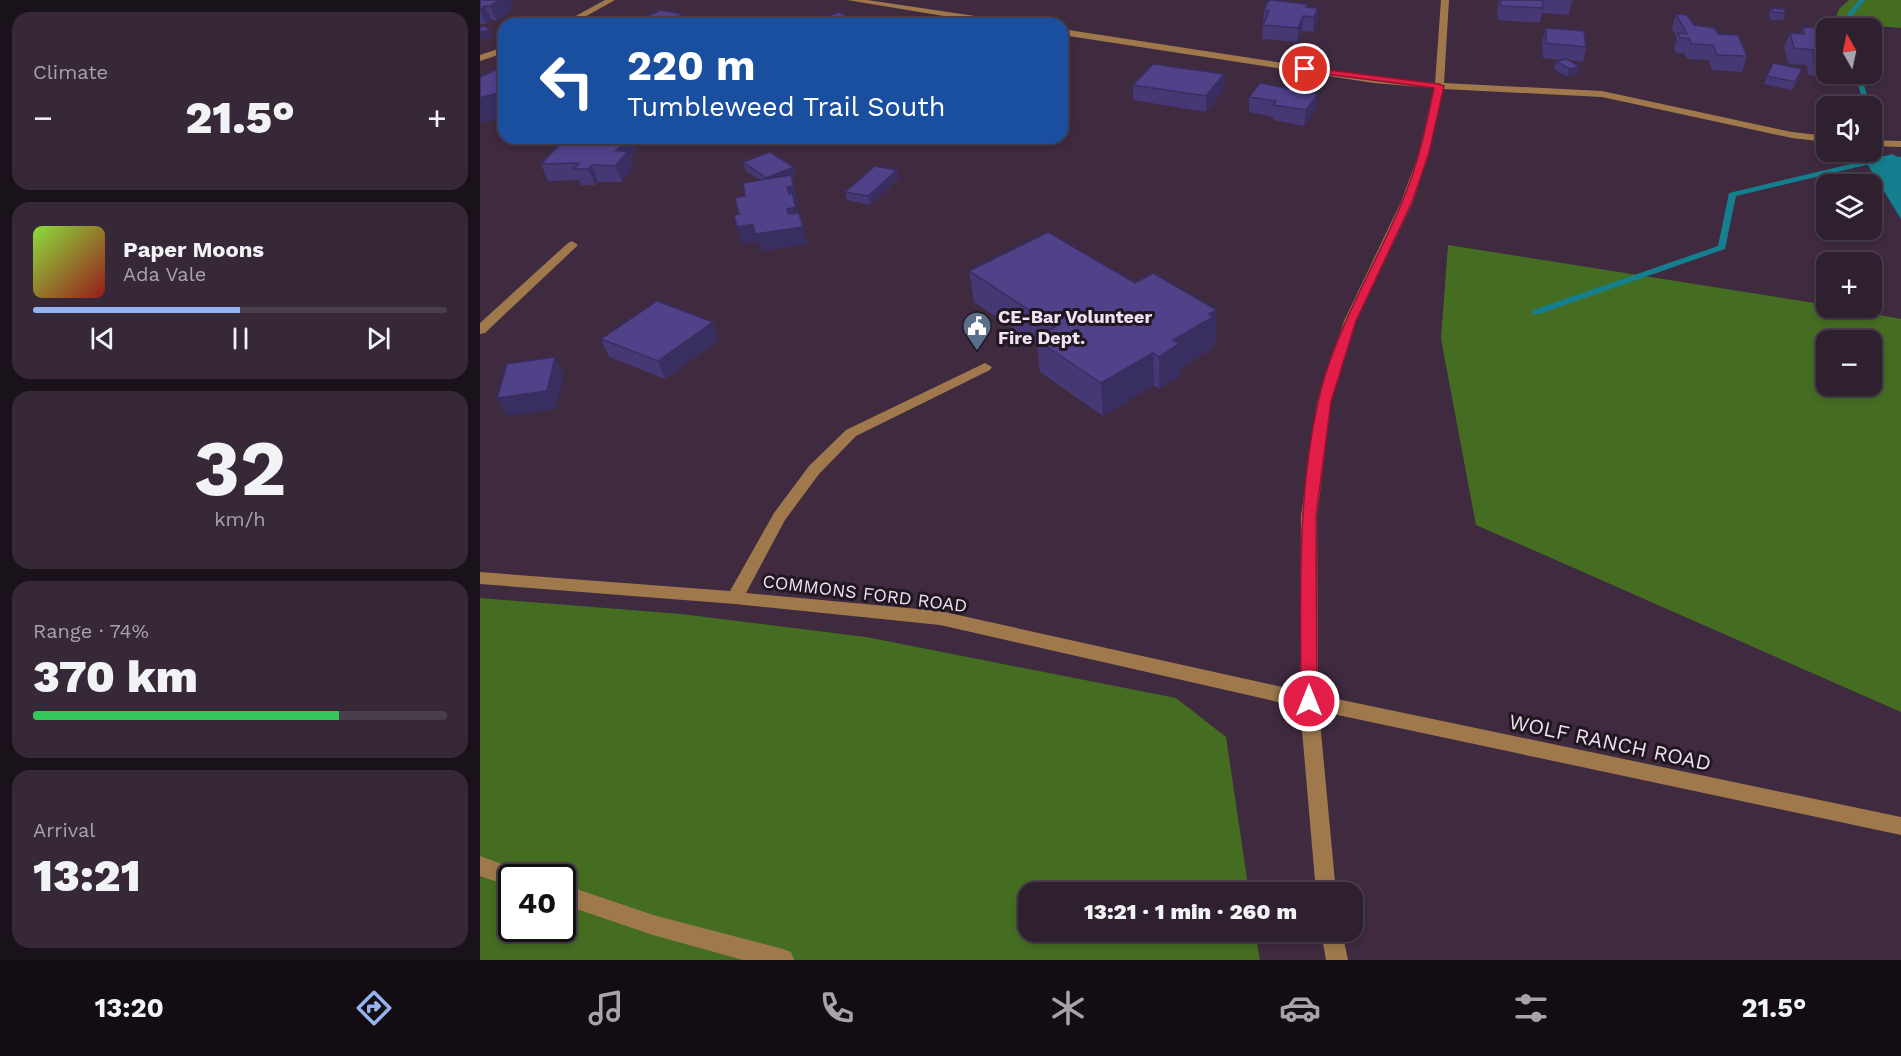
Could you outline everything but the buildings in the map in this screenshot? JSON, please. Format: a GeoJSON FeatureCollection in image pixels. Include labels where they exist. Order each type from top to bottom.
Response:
{"type":"FeatureCollection","features":[{"type":"Feature","properties":{"kind":"street"},"geometry":{"type":"LineString","coordinates":[[576,18],[611,0]]}},
{"type":"Feature","properties":{"kind":"street"},"geometry":{"type":"LineString","coordinates":[[851,0],[970,18]]}},
{"type":"Feature","properties":{"kind":"street"},"geometry":{"type":"LineString","coordinates":[[1325,882],[1309,701],[1309,516],[1324,402],[1350,321],[1407,202],[1424,153],[1439,86],[1445,0]]}},
{"type":"Feature","properties":{"kind":"street"},"geometry":{"type":"LineString","coordinates":[[1068,33],[1374,80],[1439,86],[1602,94],[1792,135],[1816,138]]}},
{"type":"Feature","properties":{"kind":"street"},"geometry":{"type":"LineString","coordinates":[[480,58],[498,52]]}},
{"type":"Feature","properties":{"kind":"street"},"geometry":{"type":"LineString","coordinates":[[1882,143],[1901,144]]}},
{"type":"Feature","properties":{"kind":"street"},"geometry":{"type":"LineString","coordinates":[[480,330],[572,245]]}},
{"type":"Feature","properties":{"kind":"street"},"geometry":{"type":"LineString","coordinates":[[735,598],[779,518],[814,470],[851,433],[985,367]]}},
{"type":"Feature","properties":{"kind":"street","name":"COMMONS FORD ROAD"},"geometry":{"type":"LineString","coordinates":[[480,578],[735,598],[940,618],[1309,701]]}},
{"type":"Feature","properties":{"kind":"street","name":"WOLF RANCH ROAD"},"geometry":{"type":"LineString","coordinates":[[1309,701],[1901,826]]}},
{"type":"Feature","properties":{"kind":"street"},"geometry":{"type":"LineString","coordinates":[[480,866],[498,872]]}},
{"type":"Feature","properties":{"kind":"street"},"geometry":{"type":"LineString","coordinates":[[576,899],[652,925],[783,960]]}},
{"type":"Feature","properties":{"kind":"street"},"geometry":{"type":"LineString","coordinates":[[1334,942],[1337,960]]}},
{"type":"Feature","properties":{"kind":"green space"},"geometry":{"type":"Polygon","coordinates":[[[1849,0],[1901,0],[1901,28],[1882,26],[1882,18],[1836,18],[1839,9],[1849,0]]]}},
{"type":"Feature","properties":{"kind":"green space"},"geometry":{"type":"Polygon","coordinates":[[[1448,245],[1816,303],[1816,318],[1882,318],[1882,315],[1901,319],[1901,712],[1476,525],[1441,339],[1448,245]]]}},
{"type":"Feature","properties":{"kind":"green space"},"geometry":{"type":"Polygon","coordinates":[[[480,598],[681,614],[866,637],[1176,698],[1226,737],[1248,882],[1018,882],[1018,942],[1257,942],[1260,960],[480,960],[480,598]]]}},
{"type":"Feature","properties":{"kind":"water"},"geometry":{"type":"Polygon","coordinates":[[[1882,156],[1901,157],[1901,219],[1882,188],[1882,174],[1873,174],[1866,162],[1882,162],[1882,156]]]}},
{"type":"Feature","properties":{"kind":"waterway"},"geometry":{"type":"LineString","coordinates":[[1847,18],[1862,0]]}},
{"type":"Feature","properties":{"kind":"waterway"},"geometry":{"type":"LineString","coordinates":[[1861,84],[1864,96]]}},
{"type":"Feature","properties":{"kind":"waterway"},"geometry":{"type":"LineString","coordinates":[[1536,312],[1722,247],[1732,195],[1893,156],[1901,166]]}},
{"type":"Feature","properties":{"kind":"place","name":"CE-Bar Volunteer Fire Dept."},"geometry":{"type":"Point","coordinates":[977,352]}},
{"type":"Feature","properties":{"kind":"route"},"geometry":{"type":"LineString","coordinates":[[1305,69],[1374,80],[1439,86],[1424,153],[1407,202],[1350,321],[1324,402],[1309,516],[1309,701]]}}]}
